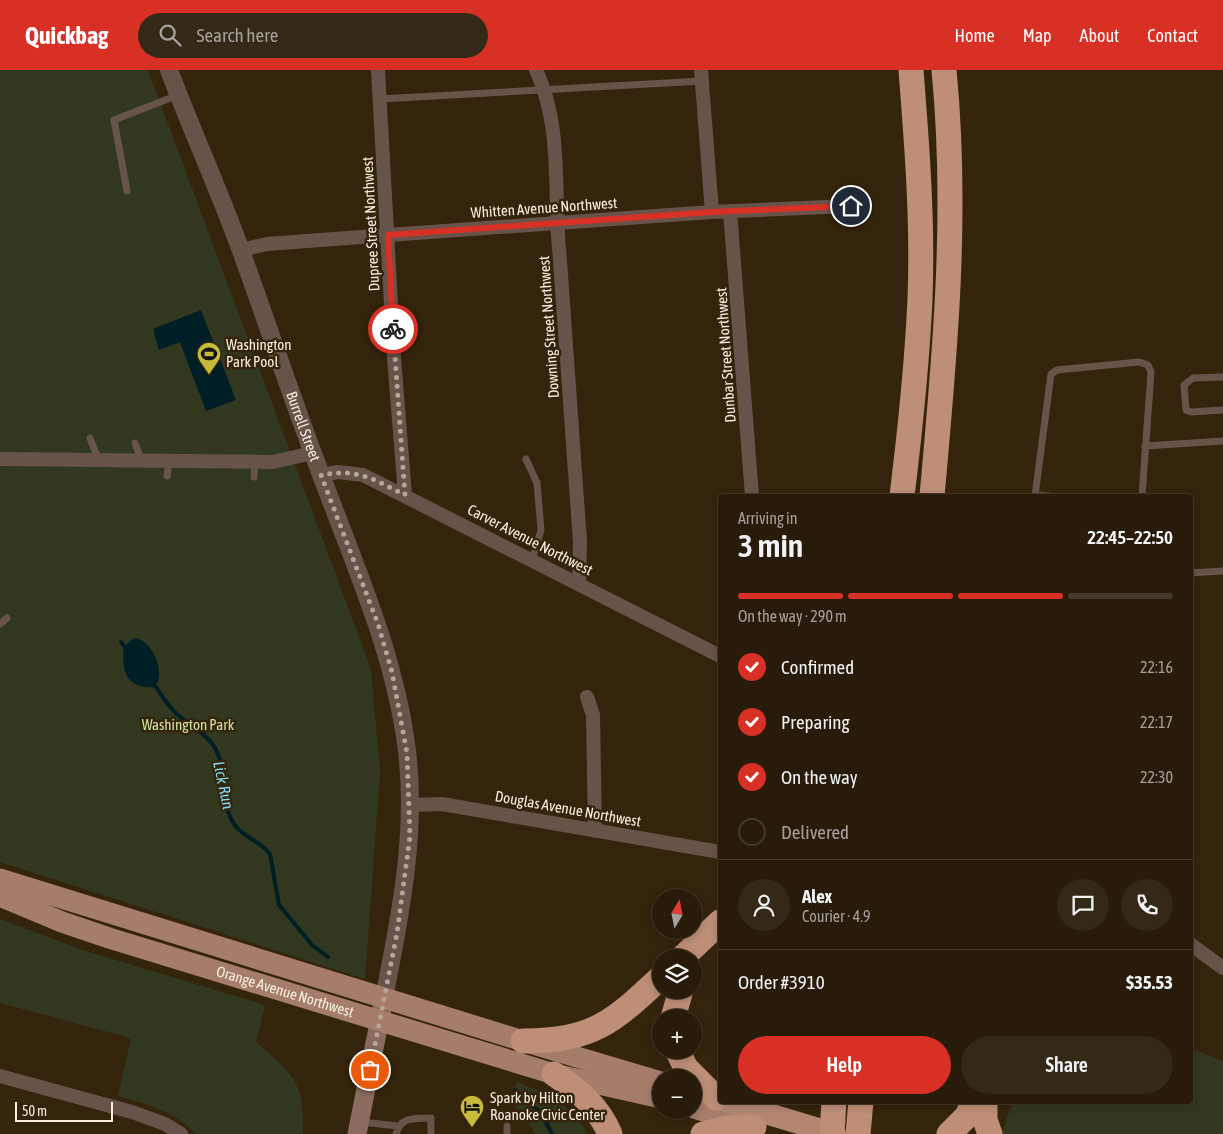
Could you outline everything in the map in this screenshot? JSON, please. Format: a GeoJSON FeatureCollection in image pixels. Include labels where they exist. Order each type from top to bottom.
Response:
{"type":"FeatureCollection","features":[{"type":"Feature","properties":{"kind":"highway"},"geometry":{"type":"LineString","coordinates":[[902,494],[915,381],[920,297],[919,167],[911,70]]}},
{"type":"Feature","properties":{"kind":"highway"},"geometry":{"type":"LineString","coordinates":[[932,494],[949,299],[951,168],[944,70]]}},
{"type":"Feature","properties":{"kind":"highway"},"geometry":{"type":"LineString","coordinates":[[692,949],[718,924]]}},
{"type":"Feature","properties":{"kind":"highway"},"geometry":{"type":"LineString","coordinates":[[702,962],[718,947]]}},
{"type":"Feature","properties":{"kind":"highway"},"geometry":{"type":"LineString","coordinates":[[523,1041],[569,1038],[603,1026],[617,1017],[652,985]]}},
{"type":"Feature","properties":{"kind":"highway"},"geometry":{"type":"LineString","coordinates":[[682,1059],[686,1068],[714,1098]]}},
{"type":"Feature","properties":{"kind":"highway"},"geometry":{"type":"LineString","coordinates":[[554,1074],[588,1099],[598,1111],[610,1134]]}},
{"type":"Feature","properties":{"kind":"highway"},"geometry":{"type":"LineString","coordinates":[[734,1104],[833,1134],[834,1104]]}},
{"type":"Feature","properties":{"kind":"highway"},"geometry":{"type":"LineString","coordinates":[[858,1134],[862,1104]]}},
{"type":"Feature","properties":{"kind":"highway"},"geometry":{"type":"LineString","coordinates":[[949,1134],[967,1116],[973,1104]]}},
{"type":"Feature","properties":{"kind":"highway"},"geometry":{"type":"LineString","coordinates":[[985,1104],[985,1120],[990,1134]]}},
{"type":"Feature","properties":{"kind":"highway"},"geometry":{"type":"LineString","coordinates":[[703,1134],[726,1128],[754,1127],[778,1134]]}},
{"type":"Feature","properties":{"kind":"main road","name":"Orange Avenue Northwest"},"geometry":{"type":"LineString","coordinates":[[0,879],[652,1079]]}},
{"type":"Feature","properties":{"kind":"main road","name":"Orange Avenue Northwest"},"geometry":{"type":"LineString","coordinates":[[0,896],[62,922],[108,938],[554,1074],[652,1096]]}},
{"type":"Feature","properties":{"kind":"main road"},"geometry":{"type":"LineString","coordinates":[[358,1128],[384,998]]}},
{"type":"Feature","properties":{"kind":"main road"},"geometry":{"type":"LineString","coordinates":[[702,1111],[754,1127]]}},
{"type":"Feature","properties":{"kind":"street","name":"Burrell Street"},"geometry":{"type":"LineString","coordinates":[[169,70],[241,250],[312,453],[378,624],[392,672],[407,753],[410,805],[409,846],[397,933],[384,998]]}},
{"type":"Feature","properties":{"kind":"street","name":"Dupree Street Northwest"},"geometry":{"type":"LineString","coordinates":[[378,70],[405,495]]}},
{"type":"Feature","properties":{"kind":"street","name":"Downing Street Northwest"},"geometry":{"type":"LineString","coordinates":[[536,70],[543,89],[551,125],[580,542],[579,583]]}},
{"type":"Feature","properties":{"kind":"street"},"geometry":{"type":"LineString","coordinates":[[702,75],[712,212]]}},
{"type":"Feature","properties":{"kind":"street","name":"Whitten Avenue Northwest"},"geometry":{"type":"LineString","coordinates":[[241,250],[267,244],[388,235],[712,212],[851,206]]}},
{"type":"Feature","properties":{"kind":"street","name":"Dunbar Street Northwest"},"geometry":{"type":"LineString","coordinates":[[730,211],[752,494]]}},
{"type":"Feature","properties":{"kind":"street"},"geometry":{"type":"LineString","coordinates":[[0,459],[142,462],[168,469],[273,462],[312,453]]}},
{"type":"Feature","properties":{"kind":"street","name":"Carver Avenue Northwest"},"geometry":{"type":"LineString","coordinates":[[321,475],[338,472],[363,474],[718,655]]}},
{"type":"Feature","properties":{"kind":"street"},"geometry":{"type":"LineString","coordinates":[[588,696],[593,716],[595,830]]}},
{"type":"Feature","properties":{"kind":"street","name":"Douglas Avenue Northwest"},"geometry":{"type":"LineString","coordinates":[[410,805],[442,804],[718,852]]}},
{"type":"Feature","properties":{"kind":"street"},"geometry":{"type":"LineString","coordinates":[[1193,946],[1223,968]]}},
{"type":"Feature","properties":{"kind":"street"},"geometry":{"type":"LineString","coordinates":[[0,1076],[132,1112],[165,1124],[182,1134]]}},
{"type":"Feature","properties":{"kind":"lane"},"geometry":{"type":"LineString","coordinates":[[380,99],[543,89],[702,75]]}},
{"type":"Feature","properties":{"kind":"lane"},"geometry":{"type":"LineString","coordinates":[[127,191],[114,120],[179,95]]}},
{"type":"Feature","properties":{"kind":"lane"},"geometry":{"type":"LineString","coordinates":[[1035,494],[1050,374],[1057,370],[1139,362],[1148,365],[1151,372],[1142,494]]}},
{"type":"Feature","properties":{"kind":"lane"},"geometry":{"type":"LineString","coordinates":[[1223,376],[1193,378],[1184,385],[1186,410],[1191,412],[1223,410]]}},
{"type":"Feature","properties":{"kind":"lane"},"geometry":{"type":"LineString","coordinates":[[90,438],[98,461]]}},
{"type":"Feature","properties":{"kind":"lane"},"geometry":{"type":"LineString","coordinates":[[1145,446],[1223,441]]}},
{"type":"Feature","properties":{"kind":"lane"},"geometry":{"type":"LineString","coordinates":[[135,443],[142,462]]}},
{"type":"Feature","properties":{"kind":"lane"},"geometry":{"type":"LineString","coordinates":[[526,460],[537,483],[541,530],[532,560]]}},
{"type":"Feature","properties":{"kind":"lane"},"geometry":{"type":"LineString","coordinates":[[254,477],[255,462]]}},
{"type":"Feature","properties":{"kind":"lane"},"geometry":{"type":"LineString","coordinates":[[1193,573],[1223,571]]}},
{"type":"Feature","properties":{"kind":"lane"},"geometry":{"type":"LineString","coordinates":[[0,624],[7,618]]}},
{"type":"Feature","properties":{"kind":"lane"},"geometry":{"type":"LineString","coordinates":[[396,1134],[398,1126],[406,1119],[430,1118],[431,1134]]}},
{"type":"Feature","properties":{"kind":"lane"},"geometry":{"type":"LineString","coordinates":[[358,1128],[398,1126]]}},
{"type":"Feature","properties":{"kind":"lane"},"geometry":{"type":"LineString","coordinates":[[507,1126],[507,1134]]}},
{"type":"Feature","properties":{"kind":"green space","name":"Washington Park"},"geometry":{"type":"Polygon","coordinates":[[[0,70],[148,70],[371,669],[380,772],[365,979],[0,862],[0,70]]]}},
{"type":"Feature","properties":{"kind":"green space"},"geometry":{"type":"Polygon","coordinates":[[[0,919],[82,950],[265,1005],[256,1042],[288,1072],[294,1081],[302,1102],[303,1134],[196,1134],[178,1119],[160,1109],[118,1096],[131,1038],[0,1003],[0,919]]]}},
{"type":"Feature","properties":{"kind":"green space"},"geometry":{"type":"Polygon","coordinates":[[[1193,1049],[1223,1061],[1223,1134],[1005,1134],[1002,1132],[1012,1104],[1193,1104],[1193,1049]]]}},
{"type":"Feature","properties":{"kind":"green space"},"geometry":{"type":"Polygon","coordinates":[[[517,1082],[548,1096],[567,1108],[587,1134],[535,1134],[524,1115],[511,1102],[517,1082]]]}},
{"type":"Feature","properties":{"kind":"water","name":"Washington Park Pool"},"geometry":{"type":"Polygon","coordinates":[[[201,310],[236,400],[206,411],[180,342],[159,350],[153,329],[201,310]]]}},
{"type":"Feature","properties":{"kind":"water"},"geometry":{"type":"Polygon","coordinates":[[[136,638],[148,645],[156,658],[159,674],[155,687],[146,687],[132,682],[125,671],[124,647],[136,638]]]}},
{"type":"Feature","properties":{"kind":"waterway","name":"Lick Run"},"geometry":{"type":"LineString","coordinates":[[121,642],[127,650]]}},
{"type":"Feature","properties":{"kind":"waterway","name":"Lick Run"},"geometry":{"type":"LineString","coordinates":[[153,683],[174,711],[202,733],[216,750],[222,766],[227,806],[233,822],[242,833],[260,844],[270,854],[279,905],[312,945],[328,957]]}},
{"type":"Feature","properties":{"kind":"waterway","name":"Lick Run"},"geometry":{"type":"LineString","coordinates":[[515,1090],[542,1114],[552,1134]]}},
{"type":"Feature","properties":{"kind":"way so far"},"geometry":{"type":"LineString","coordinates":[[370,1070],[397,933],[410,836],[407,753],[402,717],[392,672],[378,624],[321,475],[338,472],[363,474],[405,495],[393,329]]}},
{"type":"Feature","properties":{"kind":"place","name":"Washington Park Pool"},"geometry":{"type":"Point","coordinates":[209,375]}},
{"type":"Feature","properties":{"kind":"place","name":"Spark by Hilton Roanoke Civic Center"},"geometry":{"type":"Point","coordinates":[472,1128]}},
{"type":"Feature","properties":{"kind":"route"},"geometry":{"type":"LineString","coordinates":[[393,329],[388,235],[712,212],[851,206]]}}]}
